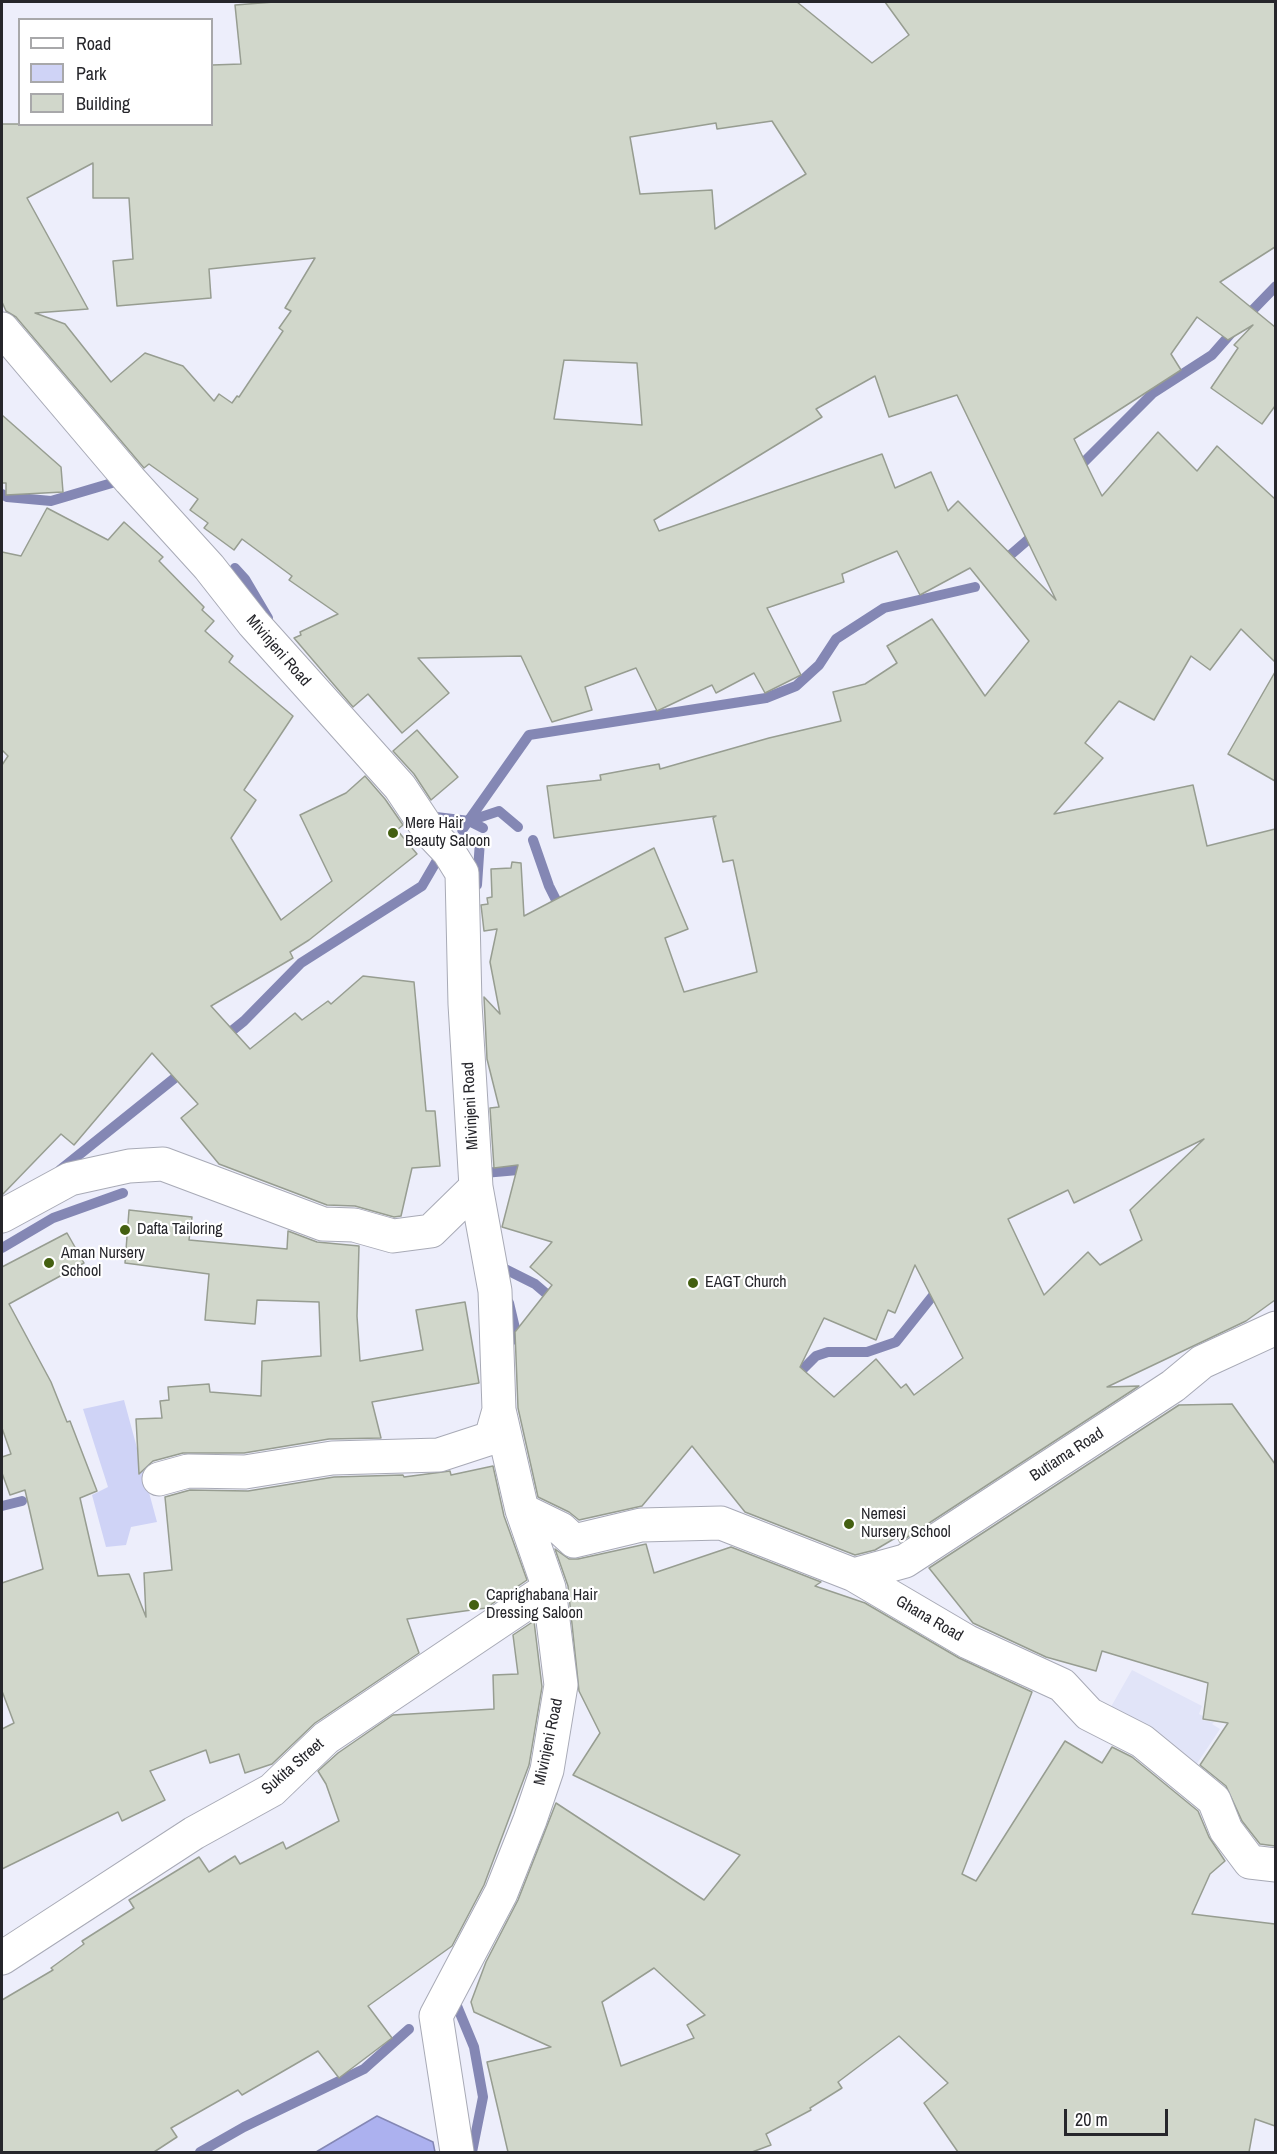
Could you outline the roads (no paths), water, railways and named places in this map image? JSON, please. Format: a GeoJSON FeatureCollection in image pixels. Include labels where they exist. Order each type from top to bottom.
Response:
{"type":"FeatureCollection","features":[{"type":"Feature","properties":{"kind":"street","name":"Mivinjeni Road"},"geometry":{"type":"LineString","coordinates":[[2,330],[130,480],[209,567],[253,623],[400,787],[430,832],[448,852],[462,873],[465,1004],[476,1187],[495,1291],[499,1410],[522,1510],[549,1588],[561,1685],[547,1770],[501,1893],[436,2016],[457,2152]]}},
{"type":"Feature","properties":{"kind":"street"},"geometry":{"type":"LineString","coordinates":[[2,1216],[70,1179],[129,1166],[164,1164],[323,1224],[354,1225],[393,1236],[431,1231],[476,1187]]}},
{"type":"Feature","properties":{"kind":"street","name":"Butiama Road"},"geometry":{"type":"LineString","coordinates":[[854,1575],[885,1569],[905,1561],[1173,1386],[1202,1362],[1275,1328]]}},
{"type":"Feature","properties":{"kind":"street"},"geometry":{"type":"LineString","coordinates":[[159,1479],[188,1471],[245,1472],[332,1458],[440,1455],[491,1438],[499,1410]]}},
{"type":"Feature","properties":{"kind":"street","name":"Ghana Road"},"geometry":{"type":"LineString","coordinates":[[522,1510],[561,1529],[574,1541],[641,1526],[721,1523],[854,1575],[968,1642],[1062,1685],[1089,1714],[1142,1741],[1214,1800],[1226,1830],[1250,1862],[1275,1865]]}},
{"type":"Feature","properties":{"kind":"street","name":"Sukita Street"},"geometry":{"type":"LineString","coordinates":[[2,1958],[194,1833],[272,1790],[327,1738],[549,1588]]}},
{"type":"Feature","properties":{"kind":"water"},"geometry":{"type":"Polygon","coordinates":[[[377,2116],[433,2142],[435,2152],[316,2152],[377,2116]]]}},
{"type":"Feature","properties":{"kind":"waterway"},"geometry":{"type":"LineString","coordinates":[[1245,318],[1276,286]]}},
{"type":"Feature","properties":{"kind":"waterway"},"geometry":{"type":"LineString","coordinates":[[1076,470],[1153,393],[1212,355],[1234,330]]}},
{"type":"Feature","properties":{"kind":"waterway"},"geometry":{"type":"LineString","coordinates":[[2,494],[7,497],[51,501],[122,480]]}},
{"type":"Feature","properties":{"kind":"waterway"},"geometry":{"type":"LineString","coordinates":[[1000,564],[1038,531]]}},
{"type":"Feature","properties":{"kind":"waterway"},"geometry":{"type":"LineString","coordinates":[[235,568],[245,579],[268,618]]}},
{"type":"Feature","properties":{"kind":"waterway"},"geometry":{"type":"LineString","coordinates":[[462,830],[529,735],[766,698],[796,686],[819,665],[836,639],[884,608],[975,587]]}},
{"type":"Feature","properties":{"kind":"waterway"},"geometry":{"type":"LineString","coordinates":[[469,821],[499,811],[518,827]]}},
{"type":"Feature","properties":{"kind":"waterway"},"geometry":{"type":"LineString","coordinates":[[428,816],[469,821],[483,828]]}},
{"type":"Feature","properties":{"kind":"waterway"},"geometry":{"type":"LineString","coordinates":[[533,840],[549,886],[562,912]]}},
{"type":"Feature","properties":{"kind":"waterway"},"geometry":{"type":"LineString","coordinates":[[477,885],[480,841]]}},
{"type":"Feature","properties":{"kind":"waterway"},"geometry":{"type":"LineString","coordinates":[[223,1038],[244,1021],[301,963],[422,886],[443,850]]}},
{"type":"Feature","properties":{"kind":"waterway"},"geometry":{"type":"LineString","coordinates":[[60,1170],[186,1069]]}},
{"type":"Feature","properties":{"kind":"waterway"},"geometry":{"type":"LineString","coordinates":[[484,1173],[518,1170],[529,1178]]}},
{"type":"Feature","properties":{"kind":"waterway"},"geometry":{"type":"LineString","coordinates":[[2,1248],[53,1218],[123,1193]]}},
{"type":"Feature","properties":{"kind":"waterway"},"geometry":{"type":"LineString","coordinates":[[501,1267],[535,1284],[556,1302]]}},
{"type":"Feature","properties":{"kind":"waterway"},"geometry":{"type":"LineString","coordinates":[[789,1366],[803,1369],[816,1356],[828,1352],[867,1352],[896,1342],[935,1293],[936,1286]]}},
{"type":"Feature","properties":{"kind":"waterway"},"geometry":{"type":"LineString","coordinates":[[509,1303],[518,1341]]}},
{"type":"Feature","properties":{"kind":"waterway"},"geometry":{"type":"LineString","coordinates":[[2,1506],[22,1501]]}},
{"type":"Feature","properties":{"kind":"waterway"},"geometry":{"type":"LineString","coordinates":[[457,2006],[474,2047],[483,2097],[472,2152]]}},
{"type":"Feature","properties":{"kind":"waterway"},"geometry":{"type":"LineString","coordinates":[[200,2152],[244,2127],[364,2069],[409,2029]]}},
{"type":"Feature","properties":{"kind":"place","name":"Mere Hair Beauty Saloon"},"geometry":{"type":"Point","coordinates":[393,833]}},
{"type":"Feature","properties":{"kind":"place","name":"Dafta Tailoring"},"geometry":{"type":"Point","coordinates":[125,1230]}},
{"type":"Feature","properties":{"kind":"place","name":"Aman Nursery School"},"geometry":{"type":"Point","coordinates":[49,1263]}},
{"type":"Feature","properties":{"kind":"place","name":"EAGT Church"},"geometry":{"type":"Point","coordinates":[693,1283]}},
{"type":"Feature","properties":{"kind":"place","name":"Nemesi Nursery School"},"geometry":{"type":"Point","coordinates":[849,1524]}},
{"type":"Feature","properties":{"kind":"place","name":"Caprighabana Hair Dressing Saloon"},"geometry":{"type":"Point","coordinates":[474,1605]}}]}
